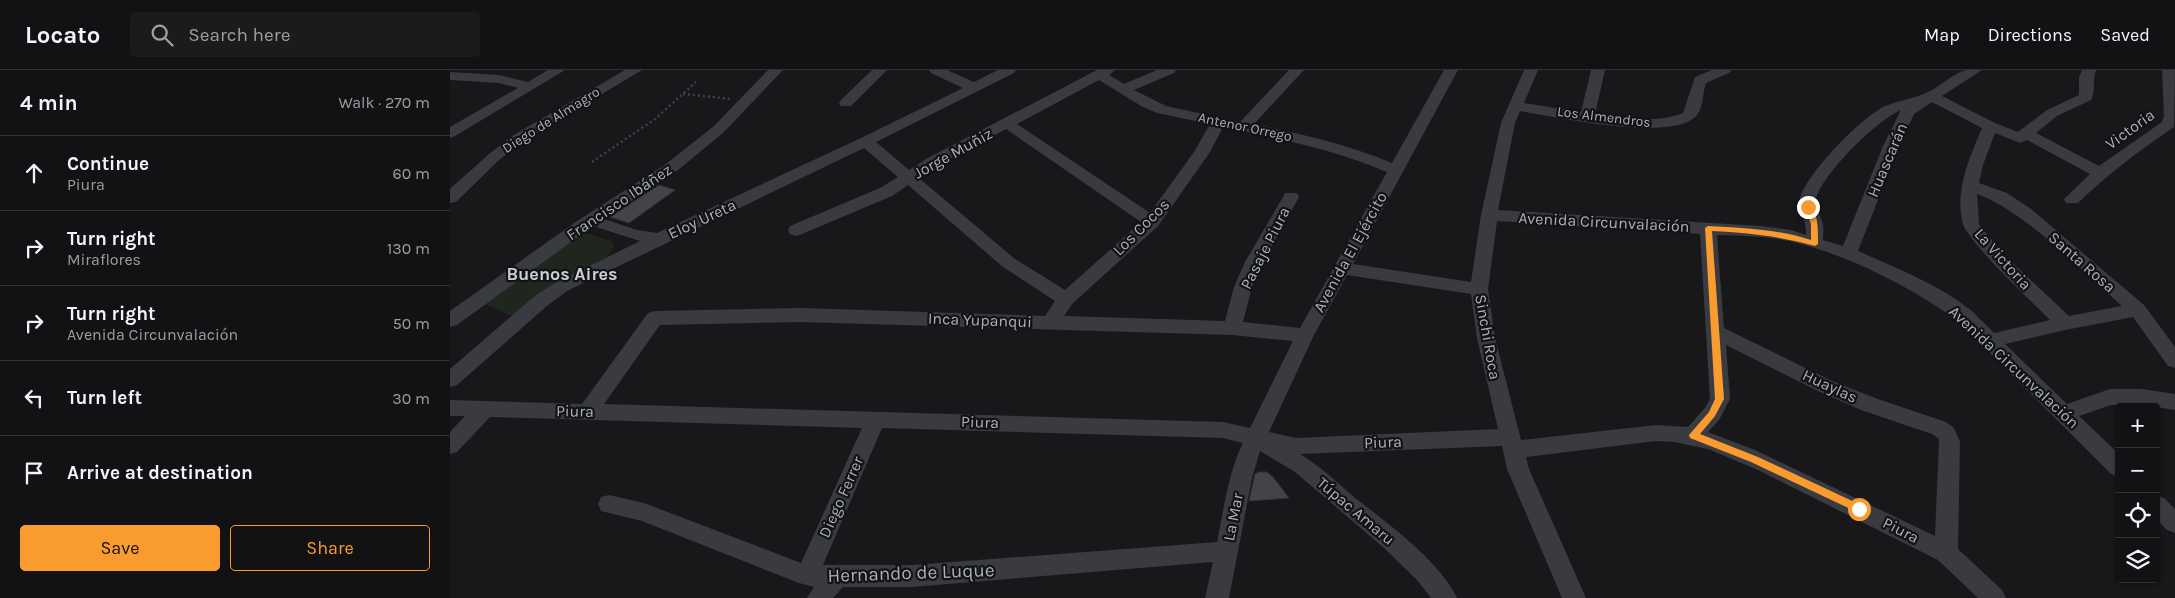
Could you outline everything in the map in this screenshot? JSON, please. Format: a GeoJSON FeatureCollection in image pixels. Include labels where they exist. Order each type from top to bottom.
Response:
{"type":"FeatureCollection","features":[{"type":"Feature","properties":{"kind":"street"},"geometry":{"type":"LineString","coordinates":[[450,133],[558,70]]}},
{"type":"Feature","properties":{"kind":"street","name":"Diego de Almagro"},"geometry":{"type":"LineString","coordinates":[[450,198],[482,167],[517,139],[636,70]]}},
{"type":"Feature","properties":{"kind":"street","name":"Francisco Ibáñez"},"geometry":{"type":"LineString","coordinates":[[450,320],[591,220],[672,167],[719,129],[776,70]]}},
{"type":"Feature","properties":{"kind":"street"},"geometry":{"type":"LineString","coordinates":[[846,103],[880,70]]}},
{"type":"Feature","properties":{"kind":"street"},"geometry":{"type":"LineString","coordinates":[[936,70],[973,87]]}},
{"type":"Feature","properties":{"kind":"street","name":"Eloy Ureta"},"geometry":{"type":"LineString","coordinates":[[450,380],[542,300],[561,287],[866,141],[1009,70]]}},
{"type":"Feature","properties":{"kind":"street","name":"Antenor Orrego"},"geometry":{"type":"LineString","coordinates":[[1074,70],[1100,74],[1162,110],[1318,142],[1358,154],[1396,170]]}},
{"type":"Feature","properties":{"kind":"street"},"geometry":{"type":"LineString","coordinates":[[1123,89],[1169,70]]}},
{"type":"Feature","properties":{"kind":"street"},"geometry":{"type":"LineString","coordinates":[[1244,126],[1297,70]]}},
{"type":"Feature","properties":{"kind":"street","name":"Avenida El Ejército"},"geometry":{"type":"LineString","coordinates":[[1256,438],[1304,335],[1451,70]]}},
{"type":"Feature","properties":{"kind":"street","name":"Sinchi Roca"},"geometry":{"type":"LineString","coordinates":[[1531,70],[1508,123],[1489,215],[1479,289],[1486,338],[1510,443],[1528,497],[1574,598]]}},
{"type":"Feature","properties":{"kind":"street"},"geometry":{"type":"LineString","coordinates":[[1587,116],[1598,70]]}},
{"type":"Feature","properties":{"kind":"street","name":"Los Almendros"},"geometry":{"type":"LineString","coordinates":[[1514,106],[1641,124],[1682,121],[1691,114],[1697,85],[1700,80],[1724,70]]}},
{"type":"Feature","properties":{"kind":"street","name":"Huascarán"},"geometry":{"type":"LineString","coordinates":[[1848,254],[1902,121],[1908,111],[1974,70]]}},
{"type":"Feature","properties":{"kind":"street"},"geometry":{"type":"LineString","coordinates":[[2023,136],[2052,113],[2086,97],[2086,77],[2089,70]]}},
{"type":"Feature","properties":{"kind":"street","name":"Victoria"},"geometry":{"type":"LineString","coordinates":[[2072,200],[2100,172],[2139,142],[2169,124],[2171,116],[2169,70]]}},
{"type":"Feature","properties":{"kind":"street"},"geometry":{"type":"LineString","coordinates":[[460,74],[499,79],[529,86]]}},
{"type":"Feature","properties":{"kind":"street","name":"Jorge Muñiz"},"geometry":{"type":"LineString","coordinates":[[796,230],[886,192],[932,162],[1100,74]]}},
{"type":"Feature","properties":{"kind":"street"},"geometry":{"type":"LineString","coordinates":[[1815,244],[1815,224],[1808,207],[1808,198],[1820,176],[1865,128],[1888,110],[1931,96],[1990,126],[2023,136],[2100,172]]}},
{"type":"Feature","properties":{"kind":"street","name":"Los Cocos"},"geometry":{"type":"LineString","coordinates":[[1050,322],[1066,298],[1152,222],[1183,181],[1219,121]]}},
{"type":"Feature","properties":{"kind":"street"},"geometry":{"type":"LineString","coordinates":[[1006,124],[1152,222]]}},
{"type":"Feature","properties":{"kind":"street","name":"La Victoria"},"geometry":{"type":"LineString","coordinates":[[1990,126],[1974,165],[1968,200],[1971,225],[1995,256],[2065,323]]}},
{"type":"Feature","properties":{"kind":"street"},"geometry":{"type":"LineString","coordinates":[[2159,130],[2175,136]]}},
{"type":"Feature","properties":{"kind":"street"},"geometry":{"type":"LineString","coordinates":[[866,141],[895,168],[1009,264],[1066,298]]}},
{"type":"Feature","properties":{"kind":"street","name":"Santa Rosa"},"geometry":{"type":"LineString","coordinates":[[1970,186],[2001,197],[2025,213],[2138,310],[2175,361]]}},
{"type":"Feature","properties":{"kind":"street","name":"Pasaje Piura"},"geometry":{"type":"LineString","coordinates":[[1232,328],[1243,287],[1254,262],[1291,197]]}},
{"type":"Feature","properties":{"kind":"street","name":"Avenida Circunvalación"},"geometry":{"type":"LineString","coordinates":[[1489,215],[1761,232],[1791,236],[1848,254],[1907,280],[1965,316],[2115,464]]}},
{"type":"Feature","properties":{"kind":"street"},"geometry":{"type":"LineString","coordinates":[[591,220],[635,235],[659,239]]}},
{"type":"Feature","properties":{"kind":"street"},"geometry":{"type":"LineString","coordinates":[[1693,435],[1712,414],[1720,399],[1708,228]]}},
{"type":"Feature","properties":{"kind":"street"},"geometry":{"type":"LineString","coordinates":[[1341,268],[1444,286],[1479,289]]}},
{"type":"Feature","properties":{"kind":"street"},"geometry":{"type":"LineString","coordinates":[[1990,341],[2065,323],[2138,310]]}},
{"type":"Feature","properties":{"kind":"street","name":"Inca Yupanqui"},"geometry":{"type":"LineString","coordinates":[[587,412],[655,318],[801,315],[1232,328],[1304,335]]}},
{"type":"Feature","properties":{"kind":"street","name":"Huaylas"},"geometry":{"type":"LineString","coordinates":[[1715,331],[1825,386],[1868,404],[1939,428],[1947,434],[1950,442],[1946,553]]}},
{"type":"Feature","properties":{"kind":"street"},"geometry":{"type":"LineString","coordinates":[[2064,413],[2110,397],[2142,397],[2175,402]]}},
{"type":"Feature","properties":{"kind":"street","name":"Piura"},"geometry":{"type":"LineString","coordinates":[[450,408],[1223,430],[1296,446],[1510,443],[1674,432],[1693,435],[1755,460],[1946,553],[1994,598]]}},
{"type":"Feature","properties":{"kind":"street"},"geometry":{"type":"LineString","coordinates":[[450,446],[486,409]]}},
{"type":"Feature","properties":{"kind":"street","name":"Diego Ferrer"},"geometry":{"type":"LineString","coordinates":[[807,576],[876,419]]}},
{"type":"Feature","properties":{"kind":"street","name":"La Mar"},"geometry":{"type":"LineString","coordinates":[[1216,598],[1241,478],[1247,455],[1256,438]]}},
{"type":"Feature","properties":{"kind":"street","name":"Túpac Amaru"},"geometry":{"type":"LineString","coordinates":[[1256,438],[1302,466],[1340,497],[1425,573],[1445,598]]}},
{"type":"Feature","properties":{"kind":"street","name":"Hernando de Luque"},"geometry":{"type":"LineString","coordinates":[[609,504],[644,512],[807,576],[912,576],[1226,551]]}},
{"type":"Feature","properties":{"kind":"street"},"geometry":{"type":"LineString","coordinates":[[2160,509],[2175,523]]}},
{"type":"Feature","properties":{"kind":"street"},"geometry":{"type":"LineString","coordinates":[[819,598],[836,577]]}},
{"type":"Feature","properties":{"kind":"path"},"geometry":{"type":"LineString","coordinates":[[592,162],[655,119],[696,82]]}},
{"type":"Feature","properties":{"kind":"path"},"geometry":{"type":"LineString","coordinates":[[682,94],[748,100]]}},
{"type":"Feature","properties":{"kind":"shaded area"},"geometry":{"type":"Polygon","coordinates":[[[579,231],[611,241],[614,246],[608,256],[557,285],[512,316],[480,302],[579,231]]]}},
{"type":"Feature","properties":{"kind":"building"},"geometry":{"type":"Polygon","coordinates":[[[659,185],[675,190],[629,223],[610,217],[659,185]]]}},
{"type":"Feature","properties":{"kind":"building"},"geometry":{"type":"Polygon","coordinates":[[[1267,472],[1273,477],[1289,498],[1249,501],[1255,474],[1267,472]]]}},
{"type":"Feature","properties":{"kind":"district","name":"Buenos Aires"},"geometry":{"type":"Point","coordinates":[562,274]}},
{"type":"Feature","properties":{"kind":"route"},"geometry":{"type":"LineString","coordinates":[[1808,207],[1815,224],[1813,237],[1815,244],[1791,236],[1708,228],[1720,399],[1712,414],[1693,435],[1755,460],[1859,509]]}}]}
